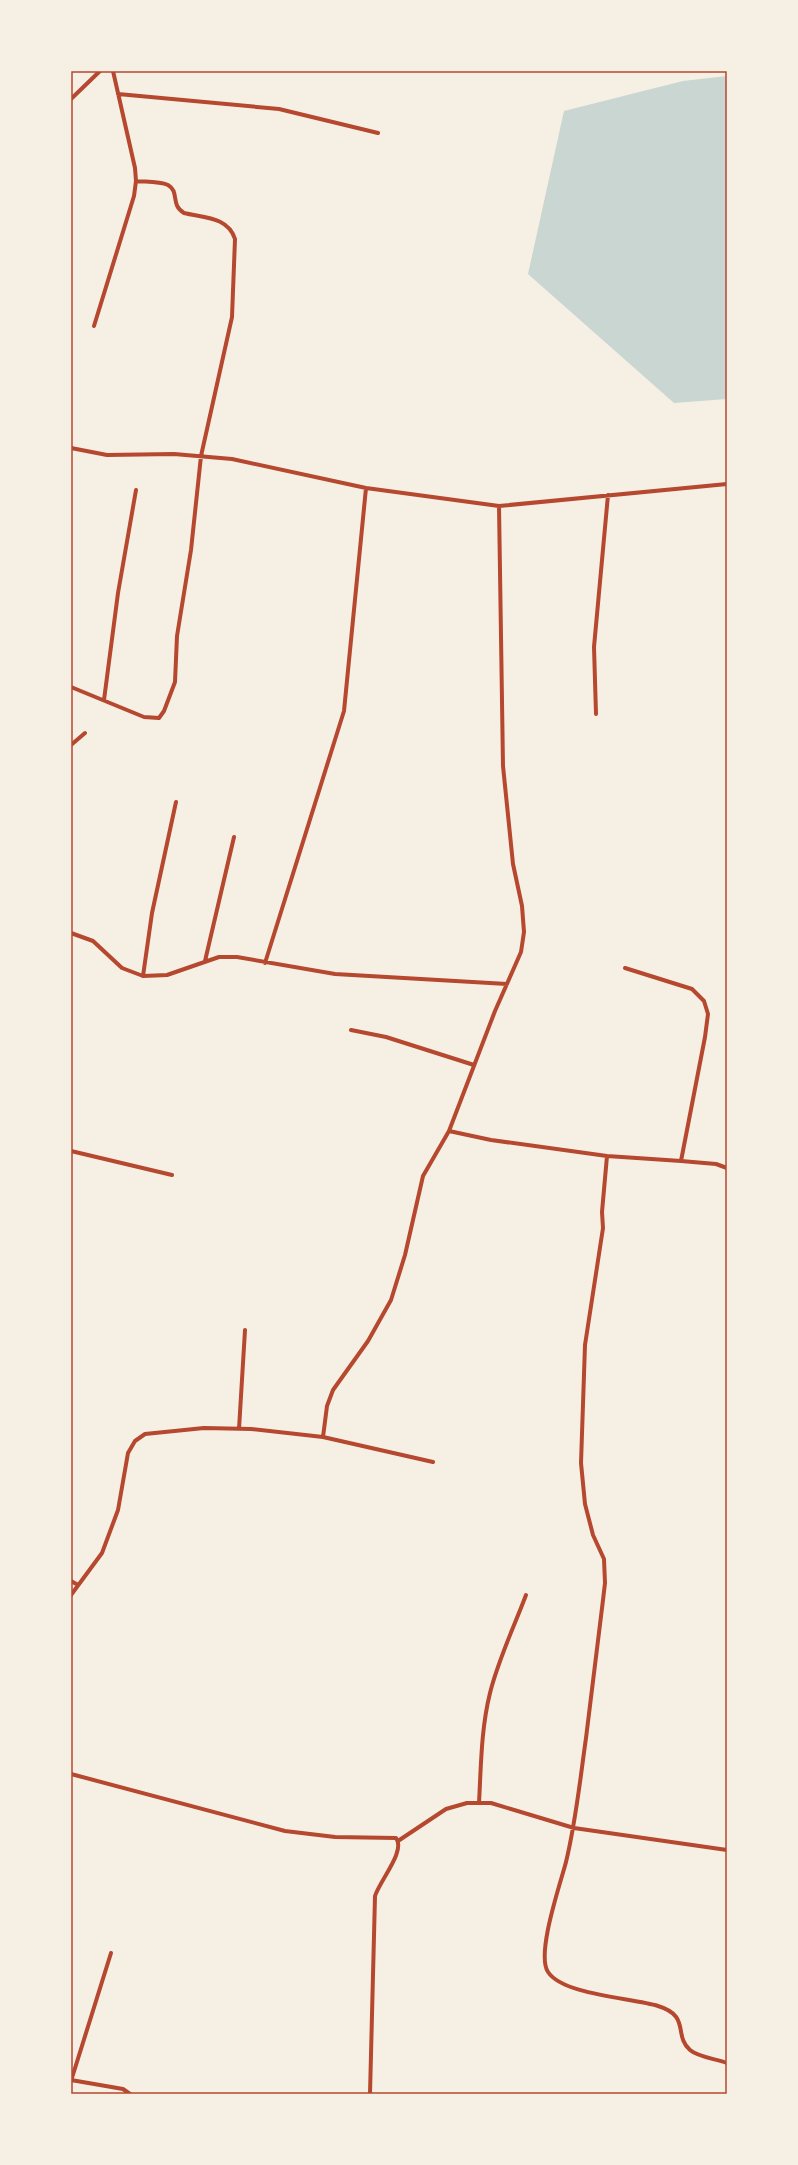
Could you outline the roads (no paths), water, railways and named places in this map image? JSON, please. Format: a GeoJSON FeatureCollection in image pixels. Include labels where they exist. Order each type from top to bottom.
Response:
{"type":"FeatureCollection","features":[{"type":"Feature","properties":{"kind":"street"},"geometry":{"type":"LineString","coordinates":[[71,99],[100,71]]}},
{"type":"Feature","properties":{"kind":"street"},"geometry":{"type":"LineString","coordinates":[[94,326],[134,196],[136,182],[135,168],[113,71]]}},
{"type":"Feature","properties":{"kind":"street"},"geometry":{"type":"LineString","coordinates":[[118,94],[278,109],[378,133]]}},
{"type":"Feature","properties":{"kind":"street"},"geometry":{"type":"LineString","coordinates":[[71,687],[152,718],[159,718],[162,715],[170,697],[175,682],[176,636],[191,550],[201,456],[232,317],[235,239],[232,230],[226,224],[178,210],[175,193],[172,188],[166,184],[136,182]]}},
{"type":"Feature","properties":{"kind":"street"},"geometry":{"type":"LineString","coordinates":[[71,448],[107,455],[201,456],[232,459],[366,488],[499,506],[727,484]]}},
{"type":"Feature","properties":{"kind":"street"},"geometry":{"type":"LineString","coordinates":[[265,963],[344,711],[366,488]]}},
{"type":"Feature","properties":{"kind":"street"},"geometry":{"type":"LineString","coordinates":[[104,700],[118,593],[136,490]]}},
{"type":"Feature","properties":{"kind":"street"},"geometry":{"type":"LineString","coordinates":[[596,714],[594,647],[608,495]]}},
{"type":"Feature","properties":{"kind":"street"},"geometry":{"type":"LineString","coordinates":[[323,1437],[327,1406],[333,1390],[368,1340],[391,1300],[405,1255],[423,1176],[449,1131],[474,1065],[521,952],[524,932],[522,906],[513,864],[503,766],[499,506]]}},
{"type":"Feature","properties":{"kind":"street"},"geometry":{"type":"LineString","coordinates":[[71,745],[85,733]]}},
{"type":"Feature","properties":{"kind":"street"},"geometry":{"type":"LineString","coordinates":[[143,976],[152,913],[176,802]]}},
{"type":"Feature","properties":{"kind":"street"},"geometry":{"type":"LineString","coordinates":[[205,961],[234,837]]}},
{"type":"Feature","properties":{"kind":"street"},"geometry":{"type":"LineString","coordinates":[[71,933],[94,941],[122,968],[143,976],[167,975],[219,957],[237,957],[335,974],[507,984]]}},
{"type":"Feature","properties":{"kind":"street"},"geometry":{"type":"LineString","coordinates":[[625,968],[692,989],[704,1001],[708,1014],[705,1037],[681,1161]]}},
{"type":"Feature","properties":{"kind":"street"},"geometry":{"type":"LineString","coordinates":[[351,1030],[386,1038],[474,1065]]}},
{"type":"Feature","properties":{"kind":"street"},"geometry":{"type":"LineString","coordinates":[[449,1131],[491,1140],[607,1156],[716,1164],[727,1168]]}},
{"type":"Feature","properties":{"kind":"street"},"geometry":{"type":"LineString","coordinates":[[71,1151],[172,1175]]}},
{"type":"Feature","properties":{"kind":"street"},"geometry":{"type":"LineString","coordinates":[[607,1156],[602,1212],[603,1228],[585,1345],[581,1463],[585,1504],[593,1535],[604,1559],[605,1583],[574,1828],[544,1954],[548,1972],[555,1979],[579,1990],[658,2006],[672,2013],[678,2018],[685,2044],[691,2051],[727,2063]]}},
{"type":"Feature","properties":{"kind":"street"},"geometry":{"type":"LineString","coordinates":[[239,1429],[245,1330]]}},
{"type":"Feature","properties":{"kind":"street"},"geometry":{"type":"LineString","coordinates":[[71,1595],[102,1553],[118,1510],[128,1453],[135,1441],[145,1434],[159,1431],[204,1428],[239,1429],[323,1437],[433,1462]]}},
{"type":"Feature","properties":{"kind":"street"},"geometry":{"type":"LineString","coordinates":[[71,1582],[78,1585]]}},
{"type":"Feature","properties":{"kind":"street"},"geometry":{"type":"LineString","coordinates":[[479,1803],[483,1733],[489,1695],[494,1677],[526,1595]]}},
{"type":"Feature","properties":{"kind":"street"},"geometry":{"type":"LineString","coordinates":[[71,1774],[285,1831],[335,1837],[391,1837],[398,1840]]}},
{"type":"Feature","properties":{"kind":"street"},"geometry":{"type":"LineString","coordinates":[[398,1840],[446,1810],[467,1803],[491,1803],[574,1828],[727,1850]]}},
{"type":"Feature","properties":{"kind":"street"},"geometry":{"type":"LineString","coordinates":[[370,2094],[375,1896],[379,1885],[397,1855],[399,1847],[398,1840]]}},
{"type":"Feature","properties":{"kind":"street"},"geometry":{"type":"LineString","coordinates":[[111,1954],[71,2081],[123,2089],[130,2094]]}}]}
